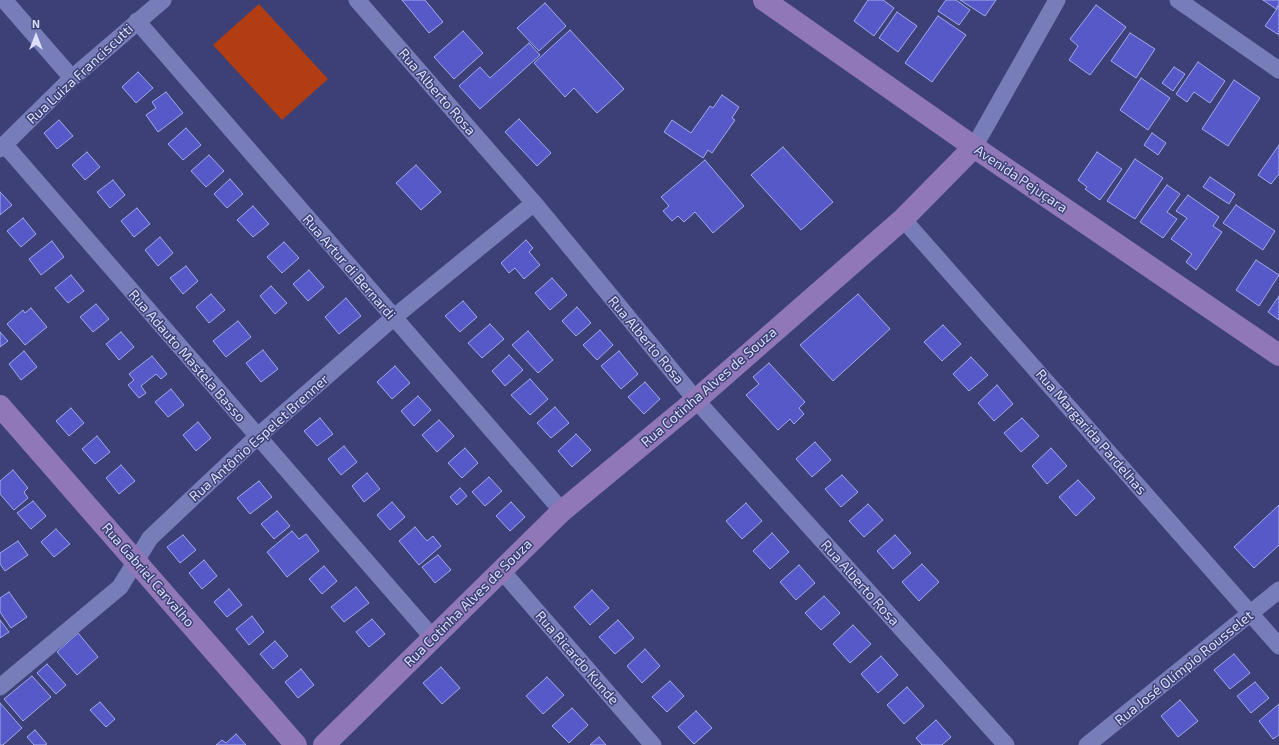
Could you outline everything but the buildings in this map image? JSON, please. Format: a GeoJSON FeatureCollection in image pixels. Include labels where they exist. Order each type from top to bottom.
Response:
{"type":"FeatureCollection","features":[{"type":"Feature","properties":{"kind":"street"},"geometry":{"type":"LineString","coordinates":[[4,0],[72,78]]}},
{"type":"Feature","properties":{"kind":"street","name":"Rua Luiza Franciscutti"},"geometry":{"type":"LineString","coordinates":[[2,147],[72,78],[163,0]]}},
{"type":"Feature","properties":{"kind":"street","name":"Rua Alberto Rosa"},"geometry":{"type":"LineString","coordinates":[[357,0],[534,203],[696,400],[1006,745]]}},
{"type":"Feature","properties":{"kind":"street","name":"Avenida Pejuçara"},"geometry":{"type":"LineString","coordinates":[[764,0],[974,147],[1279,355]]}},
{"type":"Feature","properties":{"kind":"street","name":"Rua Cotinha Alves de Souza"},"geometry":{"type":"LineString","coordinates":[[324,745],[562,511],[696,400],[903,219],[974,147],[1057,0]]}},
{"type":"Feature","properties":{"kind":"street"},"geometry":{"type":"LineString","coordinates":[[1178,0],[1279,70]]}},
{"type":"Feature","properties":{"kind":"street","name":"Rua Artur di Bernardi"},"geometry":{"type":"LineString","coordinates":[[137,21],[393,318],[562,511]]}},
{"type":"Feature","properties":{"kind":"street","name":"Rua Adauto Mastela Basso"},"geometry":{"type":"LineString","coordinates":[[2,147],[433,638]]}},
{"type":"Feature","properties":{"kind":"street","name":"Rua Antônio Espelet Brenner"},"geometry":{"type":"LineString","coordinates":[[0,687],[120,586],[150,538],[257,437],[393,318],[534,203]]}},
{"type":"Feature","properties":{"kind":"street","name":"Rua Margarida Pardelhas"},"geometry":{"type":"LineString","coordinates":[[903,219],[1279,646]]}},
{"type":"Feature","properties":{"kind":"street","name":"Rua Gabriel Carvalho"},"geometry":{"type":"LineString","coordinates":[[0,406],[296,745]]}},
{"type":"Feature","properties":{"kind":"street","name":"Rua Ricardo Kunde"},"geometry":{"type":"LineString","coordinates":[[502,570],[653,745]]}},
{"type":"Feature","properties":{"kind":"street","name":"Rua José Olímpio Rousselet"},"geometry":{"type":"LineString","coordinates":[[1087,745],[1252,614],[1279,590]]}},
{"type":"Feature","properties":{"kind":"shaded area"},"geometry":{"type":"Polygon","coordinates":[[[259,4],[328,79],[282,120],[213,45],[259,4]]]}}]}
